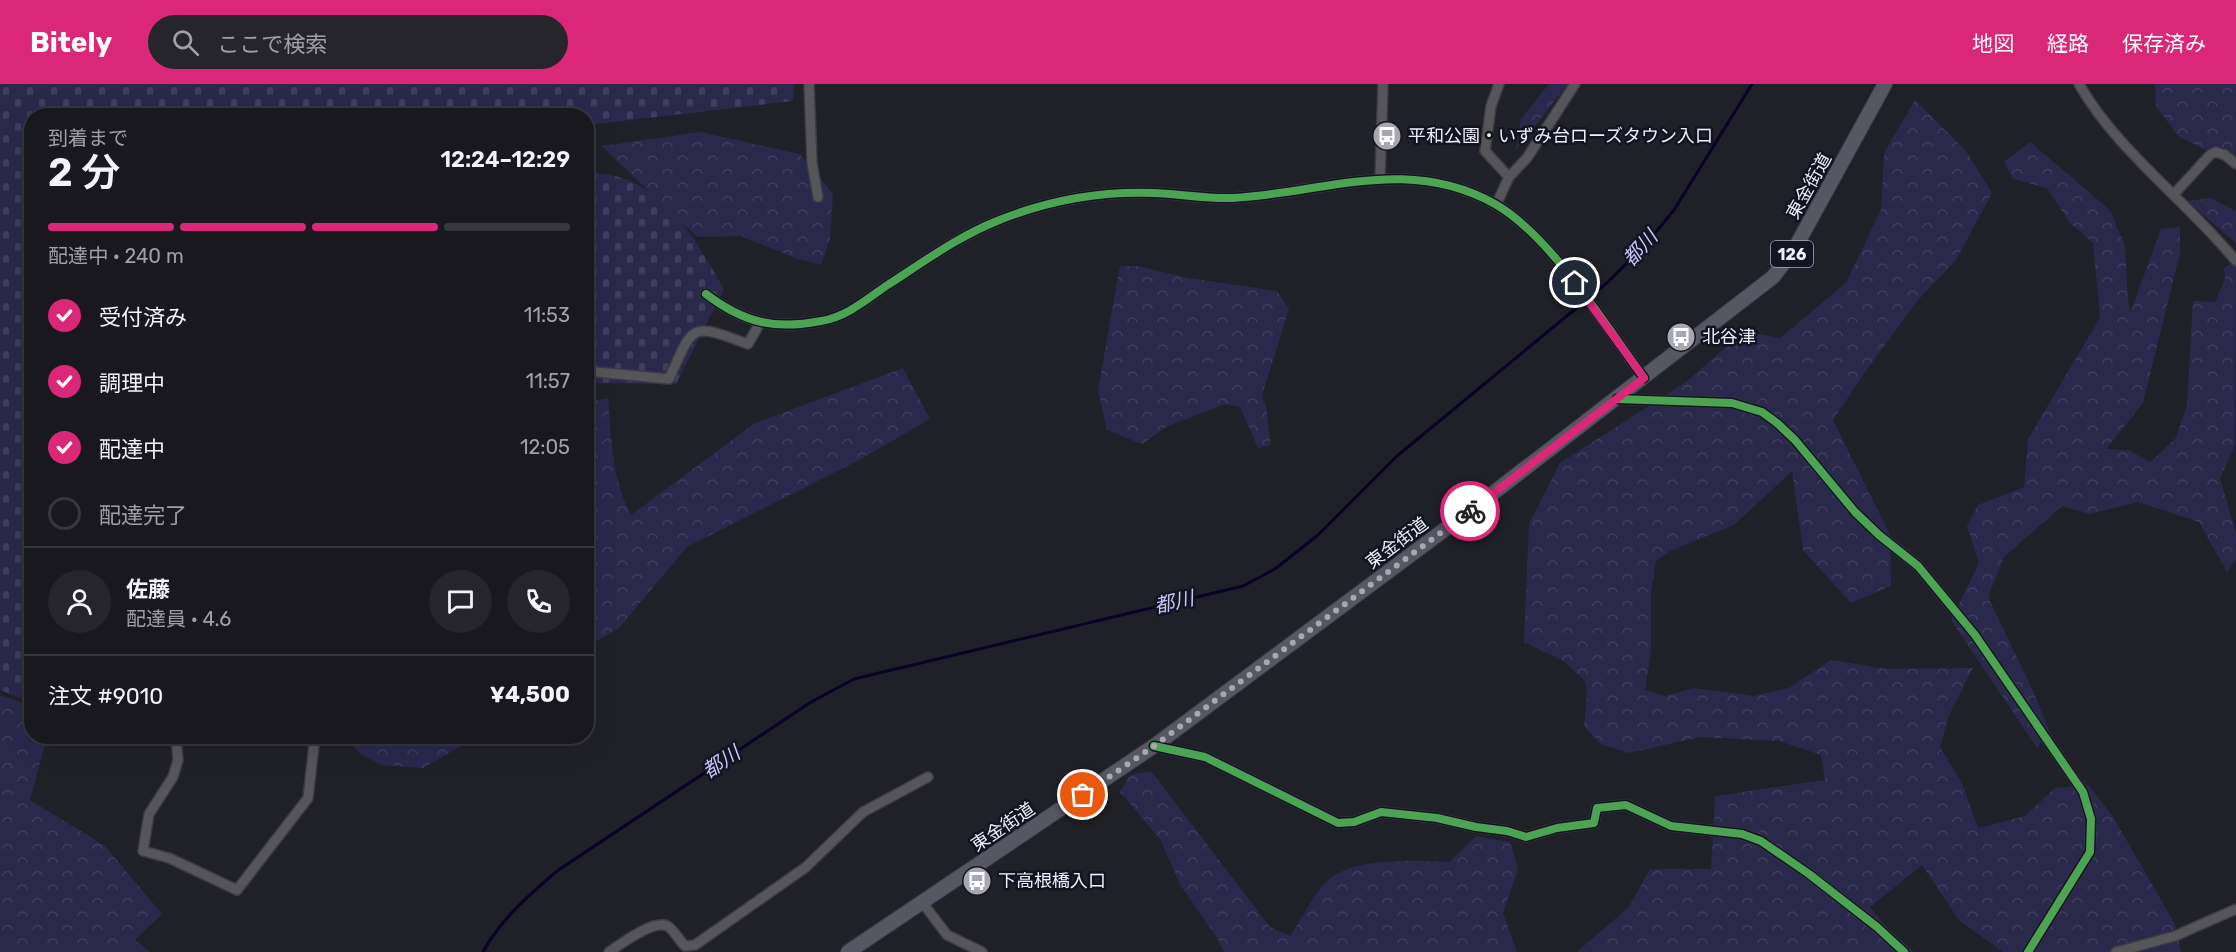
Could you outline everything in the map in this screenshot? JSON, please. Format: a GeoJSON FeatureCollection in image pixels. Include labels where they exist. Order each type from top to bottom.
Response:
{"type":"FeatureCollection","features":[{"type":"Feature","properties":{"kind":"highway","name":"東金街道"},"geometry":{"type":"LineString","coordinates":[[848,952],[1154,746],[1617,399],[1773,278],[1786,262],[1885,84]]}},
{"type":"Feature","properties":{"kind":"street"},"geometry":{"type":"LineString","coordinates":[[809,84],[811,152],[818,197]]}},
{"type":"Feature","properties":{"kind":"street"},"geometry":{"type":"LineString","coordinates":[[1380,179],[1383,84]]}},
{"type":"Feature","properties":{"kind":"street"},"geometry":{"type":"LineString","coordinates":[[1499,84],[1491,106],[1485,151],[1509,177]]}},
{"type":"Feature","properties":{"kind":"street"},"geometry":{"type":"LineString","coordinates":[[1496,205],[1509,177],[1527,158],[1575,84]]}},
{"type":"Feature","properties":{"kind":"street"},"geometry":{"type":"LineString","coordinates":[[2079,84],[2096,110],[2236,261]]}},
{"type":"Feature","properties":{"kind":"street"},"geometry":{"type":"LineString","coordinates":[[2174,195],[2210,155],[2216,152],[2225,154],[2236,164]]}},
{"type":"Feature","properties":{"kind":"street"},"geometry":{"type":"LineString","coordinates":[[706,294],[721,305],[760,323],[784,325],[824,321],[849,312],[964,237],[1023,211],[1060,201],[1083,196],[1152,193],[1219,199],[1256,197],[1356,180],[1407,178],[1436,183],[1474,195],[1496,205],[1514,218],[1544,244],[1644,378]]}},
{"type":"Feature","properties":{"kind":"street"},"geometry":{"type":"LineString","coordinates":[[594,372],[669,379],[692,334],[699,330],[708,330],[748,344],[760,323]]}},
{"type":"Feature","properties":{"kind":"street"},"geometry":{"type":"LineString","coordinates":[[1617,399],[1732,403],[1762,412],[1796,440],[1855,512],[1879,535],[1918,566],[1975,635],[2083,792],[2091,819],[2090,852],[2028,952]]}},
{"type":"Feature","properties":{"kind":"street"},"geometry":{"type":"LineString","coordinates":[[177,744],[178,760],[173,777],[149,814],[143,851],[169,858],[237,890],[308,798],[314,744]]}},
{"type":"Feature","properties":{"kind":"street"},"geometry":{"type":"LineString","coordinates":[[1154,746],[1205,757],[1338,823],[1354,822],[1381,812],[1437,818],[1527,837],[1557,828],[1594,823],[1597,808],[1626,805],[1671,826],[1742,834],[1761,840],[1809,874],[1877,927],[1904,952]]}},
{"type":"Feature","properties":{"kind":"street"},"geometry":{"type":"LineString","coordinates":[[609,952],[640,932],[659,924],[668,926],[685,946],[696,949],[806,867],[863,812],[928,777]]}},
{"type":"Feature","properties":{"kind":"street"},"geometry":{"type":"LineString","coordinates":[[922,902],[947,935],[982,952]]}},
{"type":"Feature","properties":{"kind":"street"},"geometry":{"type":"LineString","coordinates":[[2116,952],[2175,936],[2236,909]]}},
{"type":"Feature","properties":{"kind":"green space"},"geometry":{"type":"Polygon","coordinates":[[[0,84],[794,84],[793,101],[594,124],[594,108],[24,108],[24,690],[20,698],[0,690],[0,84]]]}},
{"type":"Feature","properties":{"kind":"green space"},"geometry":{"type":"Polygon","coordinates":[[[1549,84],[1568,84],[1516,150],[1521,119],[1549,84]]]}},
{"type":"Feature","properties":{"kind":"green space"},"geometry":{"type":"Polygon","coordinates":[[[2155,84],[2236,84],[2236,166],[2178,136],[2156,106],[2155,84]]]}},
{"type":"Feature","properties":{"kind":"green space"},"geometry":{"type":"Polygon","coordinates":[[[1915,100],[1966,151],[1992,193],[1956,260],[1918,300],[1833,420],[1890,535],[1891,586],[1851,603],[1803,550],[1792,471],[1734,525],[1670,551],[1656,561],[1651,592],[1651,651],[1645,690],[1665,696],[1693,688],[1754,696],[1789,688],[1831,660],[1887,669],[1973,668],[1949,715],[1940,747],[1962,783],[1978,828],[2025,816],[2055,788],[2088,785],[2112,815],[2175,924],[2181,952],[2003,952],[1959,920],[1922,865],[1870,907],[1888,929],[1914,952],[1577,952],[1629,907],[1650,869],[1711,869],[1715,796],[1825,780],[1821,755],[1779,741],[1700,737],[1629,753],[1601,744],[1584,726],[1587,694],[1585,681],[1565,662],[1524,642],[1529,524],[1560,463],[1686,382],[1744,331],[1780,338],[1846,283],[1881,210],[1884,153],[1915,100]]]}},
{"type":"Feature","properties":{"kind":"green space"},"geometry":{"type":"Polygon","coordinates":[[[700,132],[800,154],[833,194],[830,239],[821,265],[798,259],[741,236],[698,237],[602,146],[700,132]]]}},
{"type":"Feature","properties":{"kind":"green space"},"geometry":{"type":"Polygon","coordinates":[[[2030,142],[2110,210],[2125,246],[2128,300],[2131,311],[2161,229],[2180,227],[2180,253],[2143,403],[2106,449],[2128,450],[2150,462],[2176,438],[2187,404],[2193,301],[2215,302],[2225,279],[2224,268],[2236,260],[2235,445],[2220,478],[2236,533],[2236,560],[2227,572],[2199,522],[2138,502],[2090,514],[2062,506],[2004,557],[1988,597],[2049,730],[2037,748],[1951,620],[1979,563],[1967,526],[1978,505],[2024,487],[2028,439],[2100,318],[2093,243],[2070,223],[2047,188],[2013,179],[2004,162],[2030,142]]]}},
{"type":"Feature","properties":{"kind":"green space"},"geometry":{"type":"Polygon","coordinates":[[[594,173],[619,177],[654,195],[681,222],[693,238],[724,289],[676,384],[594,383],[594,173]]]}},
{"type":"Feature","properties":{"kind":"green space"},"geometry":{"type":"Polygon","coordinates":[[[2211,198],[2236,211],[2236,243],[2187,201],[2211,198]]]}},
{"type":"Feature","properties":{"kind":"green space"},"geometry":{"type":"Polygon","coordinates":[[[1120,266],[1138,266],[1188,278],[1277,291],[1289,309],[1262,395],[1266,407],[1271,445],[1258,448],[1240,407],[1225,404],[1168,426],[1142,444],[1107,430],[1098,390],[1120,266]]]}},
{"type":"Feature","properties":{"kind":"green space"},"geometry":{"type":"Polygon","coordinates":[[[903,368],[930,419],[861,459],[687,547],[619,628],[594,642],[594,401],[608,398],[616,473],[631,515],[755,423],[903,368]]]}},
{"type":"Feature","properties":{"kind":"green space"},"geometry":{"type":"Polygon","coordinates":[[[0,695],[24,704],[24,744],[45,744],[30,800],[105,846],[162,914],[135,940],[150,952],[0,952],[0,695]]]}},
{"type":"Feature","properties":{"kind":"green space"},"geometry":{"type":"Polygon","coordinates":[[[352,744],[465,744],[423,768],[382,765],[359,753],[352,744]]]}},
{"type":"Feature","properties":{"kind":"green space"},"geometry":{"type":"Polygon","coordinates":[[[1151,771],[1270,927],[1290,936],[1321,887],[1337,874],[1368,864],[1385,862],[1450,862],[1476,836],[1510,842],[1518,869],[1503,913],[1517,952],[1224,952],[1216,936],[1181,886],[1160,839],[1120,792],[1130,775],[1151,771]]]}},
{"type":"Feature","properties":{"kind":"waterway","name":"都川"},"geometry":{"type":"LineString","coordinates":[[483,952],[507,918],[557,871],[811,702],[854,679],[1243,586],[1275,569],[1318,535],[1397,456],[1608,282],[1646,244],[1674,210],[1752,84]]}},
{"type":"Feature","properties":{"kind":"cycle path"},"geometry":{"type":"LineString","coordinates":[[706,294],[747,318],[774,324],[804,324],[830,319],[847,312],[940,251],[982,227],[1054,203],[1093,196],[1133,193],[1233,198],[1398,179],[1430,182],[1462,189],[1495,204],[1516,218],[1536,237],[1576,283],[1644,378]]}},
{"type":"Feature","properties":{"kind":"cycle path"},"geometry":{"type":"LineString","coordinates":[[1617,399],[1732,403],[1762,412],[1795,440],[1855,512],[1879,535],[1918,566],[1975,635],[2083,792],[2091,819],[2090,852],[2028,952]]}},
{"type":"Feature","properties":{"kind":"cycle path"},"geometry":{"type":"LineString","coordinates":[[1154,746],[1205,757],[1338,823],[1354,822],[1381,812],[1437,818],[1507,831],[1526,837],[1557,828],[1594,823],[1597,808],[1626,805],[1671,826],[1742,834],[1761,841],[1809,874],[1877,927],[1904,952]]}},
{"type":"Feature","properties":{"kind":"way so far"},"geometry":{"type":"LineString","coordinates":[[1083,795],[1154,746],[1470,511]]}},
{"type":"Feature","properties":{"kind":"place","name":"平和公園・いずみ台ローズタウン入口"},"geometry":{"type":"Point","coordinates":[1387,136]}},
{"type":"Feature","properties":{"kind":"place","name":"北谷津"},"geometry":{"type":"Point","coordinates":[1681,337]}},
{"type":"Feature","properties":{"kind":"place","name":"下高根橋入口"},"geometry":{"type":"Point","coordinates":[977,881]}},
{"type":"Feature","properties":{"kind":"route"},"geometry":{"type":"LineString","coordinates":[[1470,511],[1644,378],[1575,283]]}}]}
